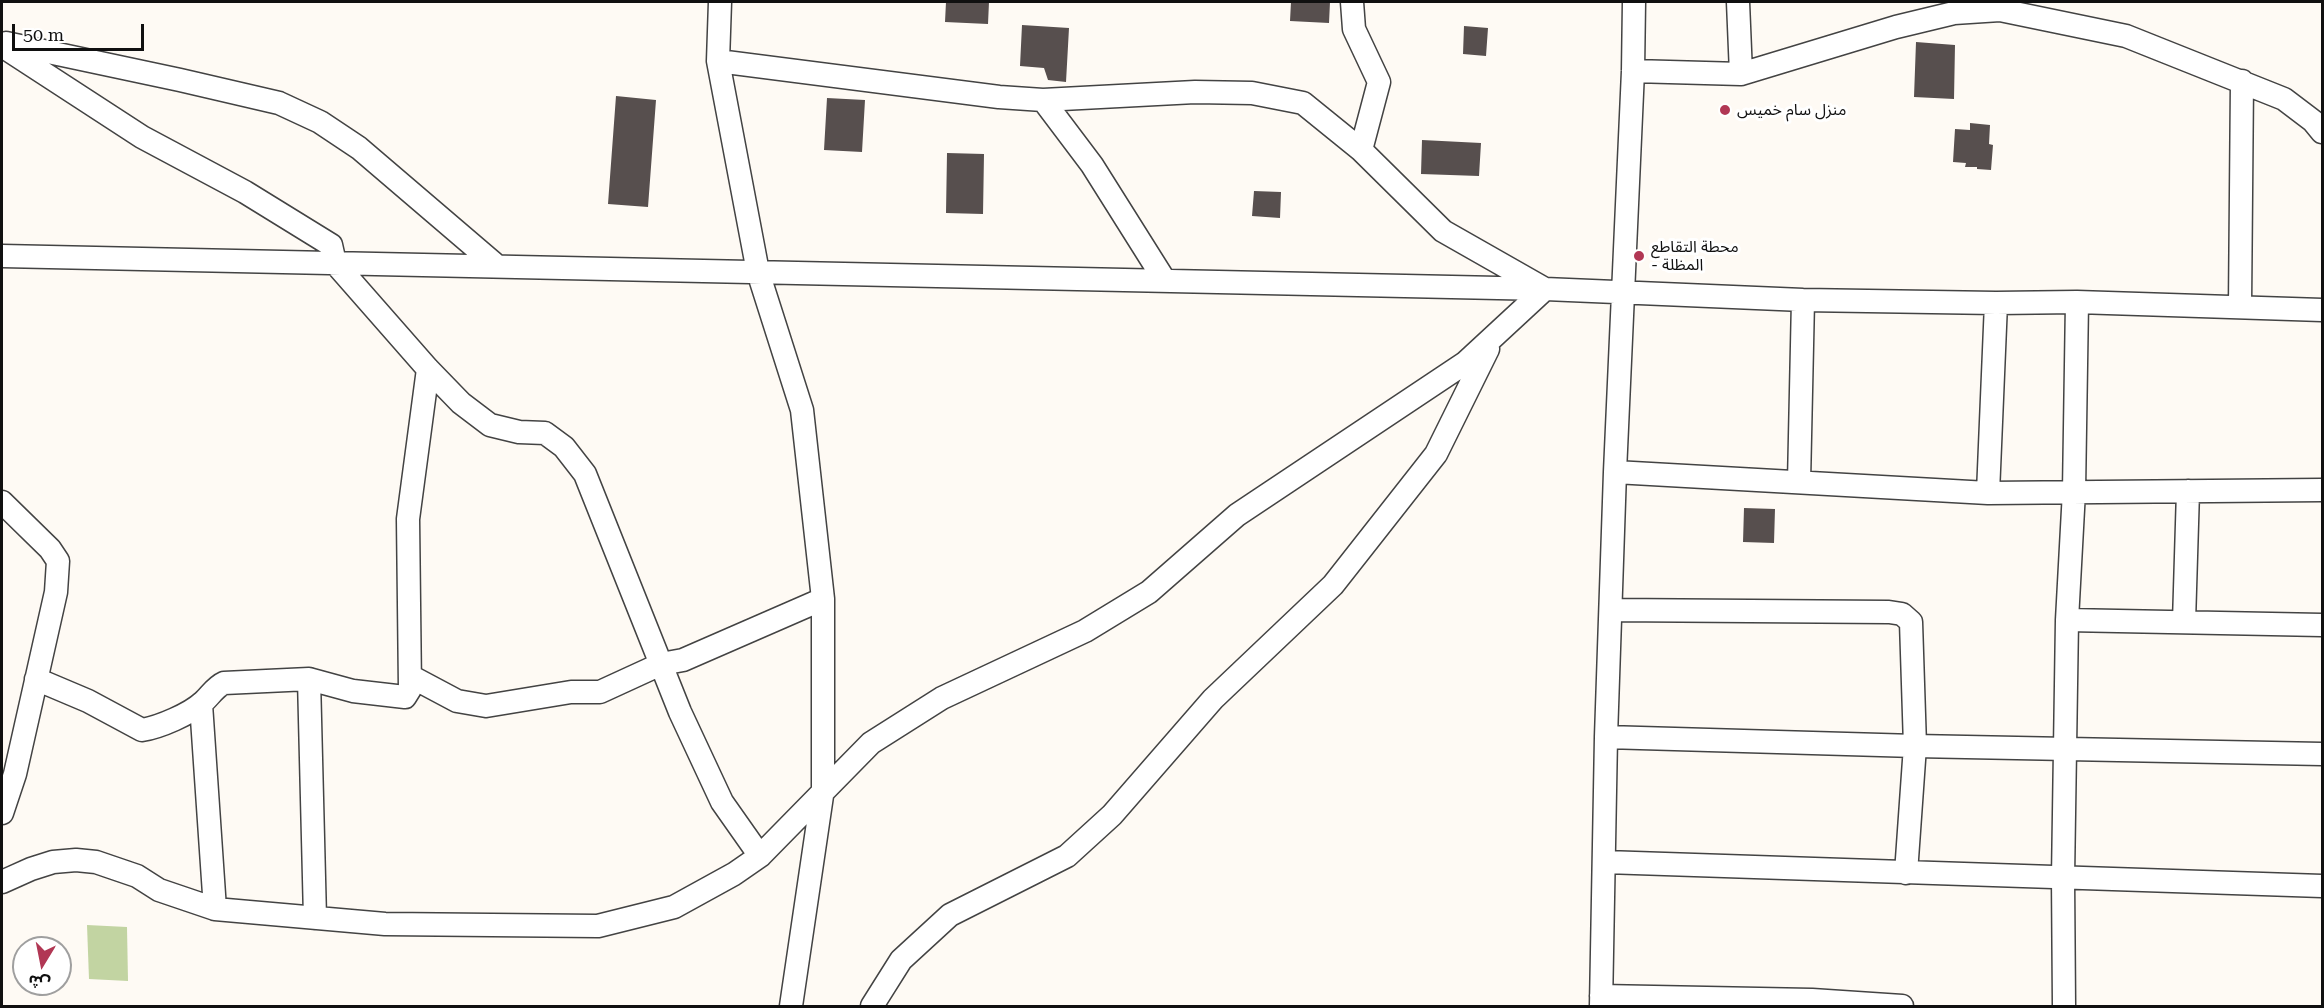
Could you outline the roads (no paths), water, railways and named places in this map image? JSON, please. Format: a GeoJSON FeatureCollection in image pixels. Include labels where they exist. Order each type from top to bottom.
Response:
{"type":"FeatureCollection","features":[{"type":"Feature","properties":{"kind":"street"},"geometry":{"type":"LineString","coordinates":[[720,2],[718,61],[758,272],[802,410],[823,599],[823,789],[791,1006]]}},
{"type":"Feature","properties":{"kind":"street"},"geometry":{"type":"LineString","coordinates":[[1352,2],[1354,29],[1379,82],[1361,150]]}},
{"type":"Feature","properties":{"kind":"street"},"geometry":{"type":"LineString","coordinates":[[1634,2],[1606,737],[1601,1001],[1902,1006]]}},
{"type":"Feature","properties":{"kind":"street"},"geometry":{"type":"LineString","coordinates":[[1738,2],[1741,74]]}},
{"type":"Feature","properties":{"kind":"street"},"geometry":{"type":"LineString","coordinates":[[1633,71],[1741,74],[1896,27],[1954,13],[2000,6],[2126,36],[2242,81],[2284,99],[2313,121],[2322,132]]}},
{"type":"Feature","properties":{"kind":"street"},"geometry":{"type":"LineString","coordinates":[[2,44],[142,137],[245,192],[331,245],[334,263],[461,403],[490,425],[519,432],[545,433],[564,447],[585,474],[680,712],[722,802],[760,856]]}},
{"type":"Feature","properties":{"kind":"street"},"geometry":{"type":"LineString","coordinates":[[2,44],[180,80],[279,104],[300,113],[320,122],[359,148],[497,266]]}},
{"type":"Feature","properties":{"kind":"street"},"geometry":{"type":"LineString","coordinates":[[718,61],[999,97],[1043,100],[1195,92],[1252,93],[1303,103],[1361,150],[1443,231],[1545,289]]}},
{"type":"Feature","properties":{"kind":"street"},"geometry":{"type":"LineString","coordinates":[[2240,306],[2242,81]]}},
{"type":"Feature","properties":{"kind":"street"},"geometry":{"type":"LineString","coordinates":[[1043,100],[1092,165],[1165,281]]}},
{"type":"Feature","properties":{"kind":"street"},"geometry":{"type":"LineString","coordinates":[[2,256],[1545,289],[1803,300],[2077,302],[2322,310]]}},
{"type":"Feature","properties":{"kind":"street"},"geometry":{"type":"LineString","coordinates":[[2,882],[53,862],[76,860],[96,862],[136,876],[159,890],[215,909],[385,924],[598,926],[674,907],[734,874],[760,856],[823,789],[871,743],[942,698],[1085,631],[1149,592],[1237,515],[1465,363],[1545,289]]}},
{"type":"Feature","properties":{"kind":"street"},"geometry":{"type":"LineString","coordinates":[[1799,482],[1803,300]]}},
{"type":"Feature","properties":{"kind":"street"},"geometry":{"type":"LineString","coordinates":[[2064,1006],[2063,878],[2067,620],[2074,491],[2077,302]]}},
{"type":"Feature","properties":{"kind":"street"},"geometry":{"type":"LineString","coordinates":[[1988,493],[1996,303]]}},
{"type":"Feature","properties":{"kind":"street"},"geometry":{"type":"LineString","coordinates":[[872,1006],[901,960],[950,915],[1067,856],[1112,815],[1213,699],[1333,585],[1436,454],[1494,337]]}},
{"type":"Feature","properties":{"kind":"street"},"geometry":{"type":"LineString","coordinates":[[36,679],[88,701],[142,730],[170,721],[201,704],[217,686],[224,683],[309,679],[353,691],[405,697],[410,689],[408,519],[428,369]]}},
{"type":"Feature","properties":{"kind":"street"},"geometry":{"type":"LineString","coordinates":[[1615,472],[1988,493],[2322,490]]}},
{"type":"Feature","properties":{"kind":"street"},"geometry":{"type":"LineString","coordinates":[[2184,622],[2188,491]]}},
{"type":"Feature","properties":{"kind":"street"},"geometry":{"type":"LineString","coordinates":[[2,502],[50,549],[58,561],[56,592],[15,774],[2,813]]}},
{"type":"Feature","properties":{"kind":"street"},"geometry":{"type":"LineString","coordinates":[[410,676],[457,700],[486,706],[571,692],[600,692],[661,664],[683,660],[823,599]]}},
{"type":"Feature","properties":{"kind":"street"},"geometry":{"type":"LineString","coordinates":[[1611,610],[1889,612],[1902,614],[1911,622],[1915,746],[1906,873]]}},
{"type":"Feature","properties":{"kind":"street"},"geometry":{"type":"LineString","coordinates":[[2067,620],[2322,625]]}},
{"type":"Feature","properties":{"kind":"street"},"geometry":{"type":"LineString","coordinates":[[309,679],[315,918]]}},
{"type":"Feature","properties":{"kind":"street"},"geometry":{"type":"LineString","coordinates":[[201,704],[215,909]]}},
{"type":"Feature","properties":{"kind":"street"},"geometry":{"type":"LineString","coordinates":[[1606,737],[2322,754]]}},
{"type":"Feature","properties":{"kind":"street"},"geometry":{"type":"LineString","coordinates":[[1605,862],[2322,886]]}},
{"type":"Feature","properties":{"kind":"place","name":"منزل سام خميس"},"geometry":{"type":"Point","coordinates":[1725,110]}},
{"type":"Feature","properties":{"kind":"place","name":"محطة التقاطع - المظلة"},"geometry":{"type":"Point","coordinates":[1639,256]}}]}
